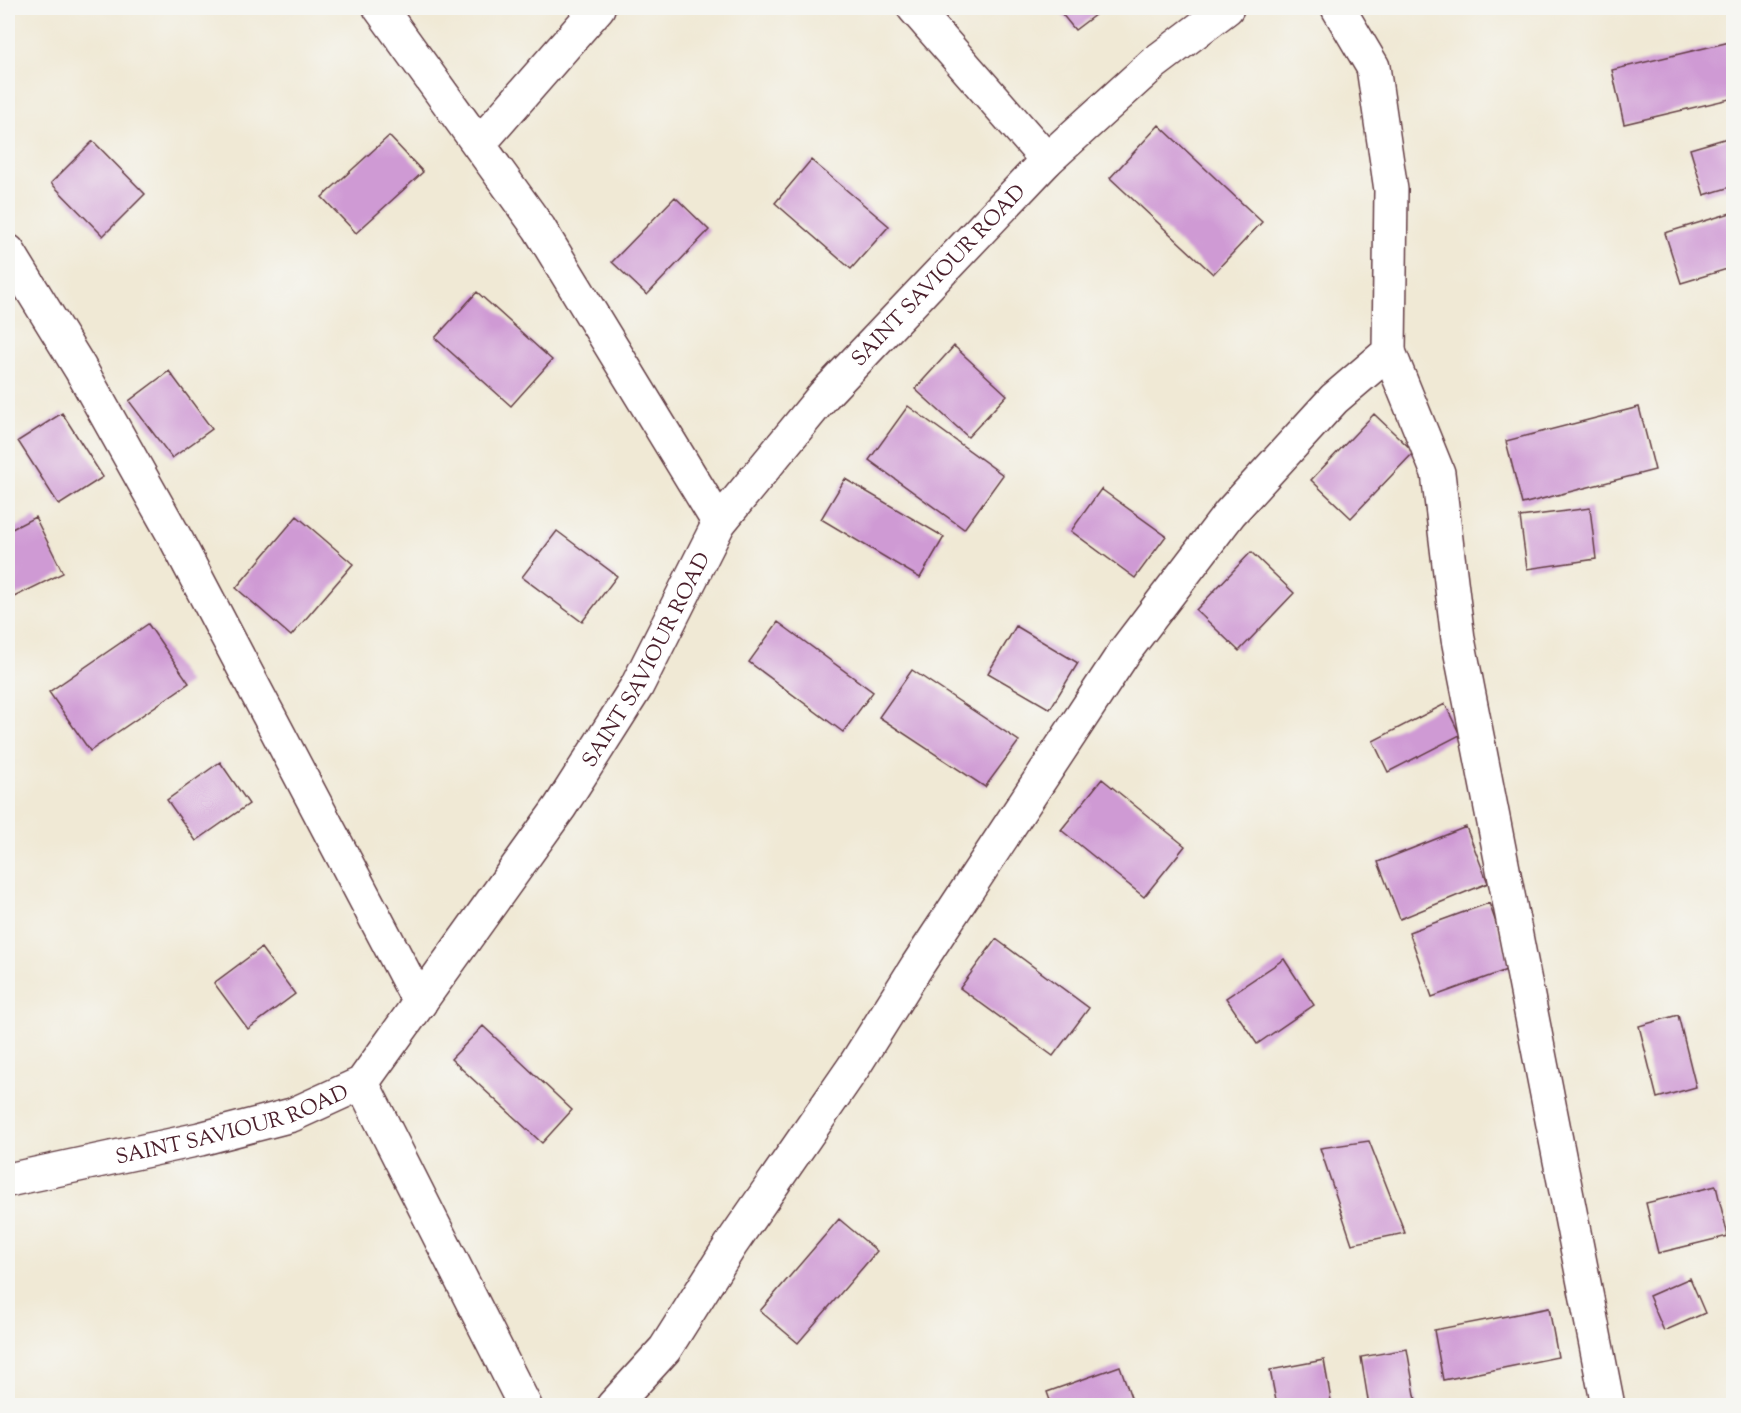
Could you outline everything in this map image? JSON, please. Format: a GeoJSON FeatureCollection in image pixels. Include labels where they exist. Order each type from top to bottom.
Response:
{"type":"FeatureCollection","features":[{"type":"Feature","properties":{"kind":"street"},"geometry":{"type":"LineString","coordinates":[[380,8],[539,228],[719,523]]}},
{"type":"Feature","properties":{"kind":"street"},"geometry":{"type":"LineString","coordinates":[[478,144],[598,8]]}},
{"type":"Feature","properties":{"kind":"street"},"geometry":{"type":"LineString","coordinates":[[914,8],[1047,160]]}},
{"type":"Feature","properties":{"kind":"street","name":"SAINT SAVIOUR ROAD"},"geometry":{"type":"LineString","coordinates":[[8,1179],[200,1139],[292,1115],[362,1083],[560,807],[637,686],[719,523],[824,395],[1047,160],[1153,64],[1227,8]]}},
{"type":"Feature","properties":{"kind":"street"},"geometry":{"type":"LineString","coordinates":[[1338,8],[1373,67],[1391,190],[1389,352],[1438,473],[1458,639],[1608,1406]]}},
{"type":"Feature","properties":{"kind":"street"},"geometry":{"type":"LineString","coordinates":[[8,251],[80,368],[177,541],[420,1003]]}},
{"type":"Feature","properties":{"kind":"street"},"geometry":{"type":"LineString","coordinates":[[613,1406],[665,1349],[732,1243],[853,1068],[917,966],[1125,651],[1230,513],[1334,399],[1389,352]]}},
{"type":"Feature","properties":{"kind":"street"},"geometry":{"type":"LineString","coordinates":[[362,1083],[525,1406]]}},
{"type":"Feature","properties":{"kind":"building"},"geometry":{"type":"Polygon","coordinates":[[[1057,8],[1104,8],[1075,30],[1057,8]]]}},
{"type":"Feature","properties":{"kind":"building"},"geometry":{"type":"Polygon","coordinates":[[[1734,41],[1734,98],[1624,124],[1612,70],[1734,41]]]}},
{"type":"Feature","properties":{"kind":"building"},"geometry":{"type":"Polygon","coordinates":[[[1159,125],[1262,222],[1213,274],[1110,178],[1159,125]]]}},
{"type":"Feature","properties":{"kind":"building"},"geometry":{"type":"Polygon","coordinates":[[[389,136],[423,172],[356,233],[322,197],[389,136]]]}},
{"type":"Feature","properties":{"kind":"building"},"geometry":{"type":"Polygon","coordinates":[[[1734,136],[1734,186],[1704,195],[1690,149],[1734,136]]]}},
{"type":"Feature","properties":{"kind":"building"},"geometry":{"type":"Polygon","coordinates":[[[93,141],[145,194],[103,236],[51,183],[93,141]]]}},
{"type":"Feature","properties":{"kind":"building"},"geometry":{"type":"Polygon","coordinates":[[[811,160],[889,226],[851,269],[775,203],[811,160]]]}},
{"type":"Feature","properties":{"kind":"building"},"geometry":{"type":"Polygon","coordinates":[[[675,197],[709,230],[647,295],[612,262],[675,197]]]}},
{"type":"Feature","properties":{"kind":"building"},"geometry":{"type":"Polygon","coordinates":[[[1734,212],[1734,267],[1681,283],[1665,233],[1734,212]]]}},
{"type":"Feature","properties":{"kind":"building"},"geometry":{"type":"Polygon","coordinates":[[[477,292],[552,360],[511,406],[435,338],[477,292]]]}},
{"type":"Feature","properties":{"kind":"building"},"geometry":{"type":"Polygon","coordinates":[[[954,346],[1007,395],[968,437],[915,389],[954,346]]]}},
{"type":"Feature","properties":{"kind":"building"},"geometry":{"type":"Polygon","coordinates":[[[169,371],[212,429],[172,458],[129,401],[169,371]]]}},
{"type":"Feature","properties":{"kind":"building"},"geometry":{"type":"Polygon","coordinates":[[[908,406],[1003,475],[964,529],[869,460],[908,406]]]}},
{"type":"Feature","properties":{"kind":"building"},"geometry":{"type":"Polygon","coordinates":[[[1639,407],[1655,470],[1522,504],[1506,441],[1639,407]]]}},
{"type":"Feature","properties":{"kind":"building"},"geometry":{"type":"Polygon","coordinates":[[[62,413],[103,477],[59,505],[18,441],[62,413]]]}},
{"type":"Feature","properties":{"kind":"building"},"geometry":{"type":"Polygon","coordinates":[[[1374,414],[1414,452],[1351,518],[1311,480],[1374,414]]]}},
{"type":"Feature","properties":{"kind":"building"},"geometry":{"type":"Polygon","coordinates":[[[845,479],[944,537],[920,578],[821,519],[845,479]]]}},
{"type":"Feature","properties":{"kind":"building"},"geometry":{"type":"Polygon","coordinates":[[[1101,489],[1166,536],[1135,578],[1071,531],[1101,489]]]}},
{"type":"Feature","properties":{"kind":"building"},"geometry":{"type":"Polygon","coordinates":[[[1590,508],[1596,559],[1527,569],[1520,517],[1590,508]]]}},
{"type":"Feature","properties":{"kind":"building"},"geometry":{"type":"Polygon","coordinates":[[[297,516],[353,564],[291,636],[236,588],[297,516]]]}},
{"type":"Feature","properties":{"kind":"building"},"geometry":{"type":"Polygon","coordinates":[[[35,517],[63,573],[14,597],[8,583],[8,531],[35,517]]]}},
{"type":"Feature","properties":{"kind":"building"},"geometry":{"type":"Polygon","coordinates":[[[557,531],[617,576],[582,622],[522,577],[557,531]]]}},
{"type":"Feature","properties":{"kind":"building"},"geometry":{"type":"Polygon","coordinates":[[[1251,552],[1294,593],[1239,651],[1196,610],[1251,552]]]}},
{"type":"Feature","properties":{"kind":"building"},"geometry":{"type":"Polygon","coordinates":[[[778,622],[873,692],[843,732],[749,662],[778,622]]]}},
{"type":"Feature","properties":{"kind":"building"},"geometry":{"type":"Polygon","coordinates":[[[148,624],[189,683],[90,751],[49,692],[148,624]]]}},
{"type":"Feature","properties":{"kind":"building"},"geometry":{"type":"Polygon","coordinates":[[[1016,626],[1078,663],[1050,709],[988,673],[1016,626]]]}},
{"type":"Feature","properties":{"kind":"building"},"geometry":{"type":"Polygon","coordinates":[[[912,670],[1019,741],[985,787],[879,717],[912,670]]]}},
{"type":"Feature","properties":{"kind":"building"},"geometry":{"type":"Polygon","coordinates":[[[1445,704],[1460,735],[1388,772],[1373,741],[1445,704]]]}},
{"type":"Feature","properties":{"kind":"building"},"geometry":{"type":"Polygon","coordinates":[[[220,762],[249,804],[196,841],[167,800],[220,762]]]}},
{"type":"Feature","properties":{"kind":"building"},"geometry":{"type":"Polygon","coordinates":[[[1102,779],[1185,846],[1144,897],[1061,830],[1102,779]]]}},
{"type":"Feature","properties":{"kind":"building"},"geometry":{"type":"Polygon","coordinates":[[[1466,827],[1488,883],[1400,919],[1378,862],[1466,827]]]}},
{"type":"Feature","properties":{"kind":"building"},"geometry":{"type":"Polygon","coordinates":[[[1489,903],[1512,968],[1432,997],[1409,932],[1489,903]]]}},
{"type":"Feature","properties":{"kind":"building"},"geometry":{"type":"Polygon","coordinates":[[[996,939],[1089,1008],[1053,1056],[960,988],[996,939]]]}},
{"type":"Feature","properties":{"kind":"building"},"geometry":{"type":"Polygon","coordinates":[[[261,948],[295,994],[248,1029],[214,983],[261,948]]]}},
{"type":"Feature","properties":{"kind":"building"},"geometry":{"type":"Polygon","coordinates":[[[1284,959],[1314,1005],[1257,1044],[1226,998],[1284,959]]]}},
{"type":"Feature","properties":{"kind":"building"},"geometry":{"type":"Polygon","coordinates":[[[1678,1015],[1696,1087],[1657,1098],[1639,1026],[1678,1015]]]}},
{"type":"Feature","properties":{"kind":"building"},"geometry":{"type":"Polygon","coordinates":[[[483,1026],[572,1110],[542,1143],[451,1059],[483,1026]]]}},
{"type":"Feature","properties":{"kind":"building"},"geometry":{"type":"Polygon","coordinates":[[[1369,1141],[1405,1233],[1352,1244],[1320,1148],[1369,1141]]]}},
{"type":"Feature","properties":{"kind":"building"},"geometry":{"type":"Polygon","coordinates":[[[1716,1186],[1728,1236],[1658,1253],[1646,1203],[1716,1186]]]}},
{"type":"Feature","properties":{"kind":"building"},"geometry":{"type":"Polygon","coordinates":[[[839,1219],[877,1251],[798,1343],[760,1311],[839,1219]]]}},
{"type":"Feature","properties":{"kind":"building"},"geometry":{"type":"Polygon","coordinates":[[[1690,1278],[1705,1313],[1664,1331],[1649,1296],[1690,1278]]]}},
{"type":"Feature","properties":{"kind":"building"},"geometry":{"type":"Polygon","coordinates":[[[1549,1308],[1558,1357],[1443,1380],[1434,1330],[1549,1308]]]}},
{"type":"Feature","properties":{"kind":"building"},"geometry":{"type":"Polygon","coordinates":[[[1407,1349],[1417,1406],[1369,1406],[1361,1357],[1407,1349]]]}},
{"type":"Feature","properties":{"kind":"building"},"geometry":{"type":"Polygon","coordinates":[[[1324,1360],[1332,1406],[1277,1406],[1270,1370],[1324,1360]]]}},
{"type":"Feature","properties":{"kind":"building"},"geometry":{"type":"Polygon","coordinates":[[[1120,1366],[1134,1406],[1052,1406],[1047,1392],[1120,1366]]]}}]}
